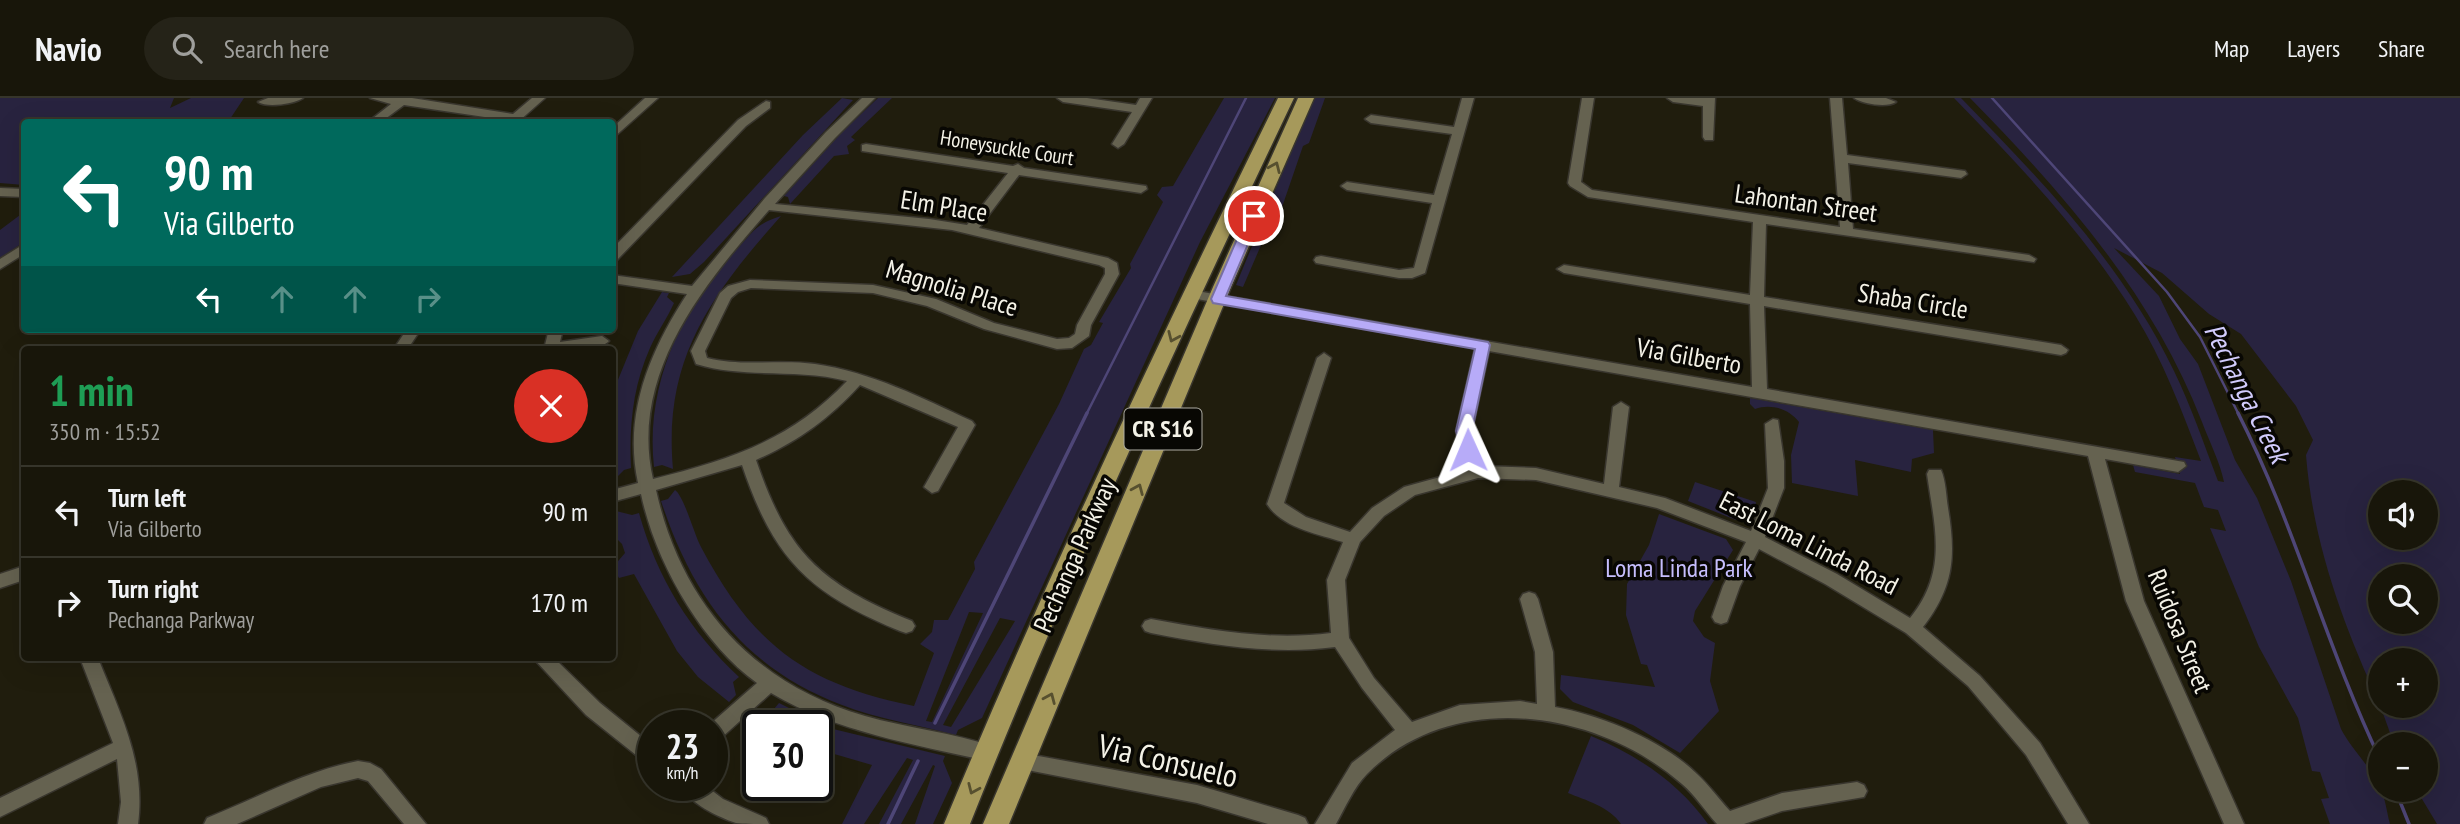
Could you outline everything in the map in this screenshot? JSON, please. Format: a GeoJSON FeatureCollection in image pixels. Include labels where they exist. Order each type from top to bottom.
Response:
{"type":"FeatureCollection","features":[{"type":"Feature","properties":{"kind":"main road","name":"Pechanga Parkway"},"geometry":{"type":"LineString","coordinates":[[957,824],[986,753],[1191,294],[1286,98]]}},
{"type":"Feature","properties":{"kind":"main road","name":"Pechanga Parkway"},"geometry":{"type":"LineString","coordinates":[[996,824],[1306,98]]}},
{"type":"Feature","properties":{"kind":"main road"},"geometry":{"type":"LineString","coordinates":[[986,753],[1023,761]]}},
{"type":"Feature","properties":{"kind":"street"},"geometry":{"type":"LineString","coordinates":[[264,102],[297,98]]}},
{"type":"Feature","properties":{"kind":"street"},"geometry":{"type":"LineString","coordinates":[[376,98],[404,99],[508,119]]}},
{"type":"Feature","properties":{"kind":"street"},"geometry":{"type":"LineString","coordinates":[[514,119],[539,98]]}},
{"type":"Feature","properties":{"kind":"street"},"geometry":{"type":"LineString","coordinates":[[616,131],[652,98]]}},
{"type":"Feature","properties":{"kind":"street"},"geometry":{"type":"LineString","coordinates":[[869,98],[826,139],[693,290],[666,336],[648,390],[642,442],[645,487],[655,524],[671,559],[708,623],[729,651],[770,683],[813,705],[860,724],[986,753]]}},
{"type":"Feature","properties":{"kind":"street"},"geometry":{"type":"LineString","coordinates":[[1063,98],[1143,104],[1118,144]]}},
{"type":"Feature","properties":{"kind":"street"},"geometry":{"type":"LineString","coordinates":[[1321,260],[1399,274],[1420,271],[1468,98]]}},
{"type":"Feature","properties":{"kind":"street","name":"Lahontan Street"},"geometry":{"type":"LineString","coordinates":[[1588,98],[1574,184],[1578,189],[1601,195],[2029,259]]}},
{"type":"Feature","properties":{"kind":"street"},"geometry":{"type":"LineString","coordinates":[[1673,98],[1709,100],[1709,137]]}},
{"type":"Feature","properties":{"kind":"street"},"geometry":{"type":"LineString","coordinates":[[1836,98],[1847,231]]}},
{"type":"Feature","properties":{"kind":"street"},"geometry":{"type":"LineString","coordinates":[[1860,98],[1890,102]]}},
{"type":"Feature","properties":{"kind":"street"},"geometry":{"type":"LineString","coordinates":[[378,119],[404,99]]}},
{"type":"Feature","properties":{"kind":"street"},"geometry":{"type":"LineString","coordinates":[[616,253],[742,123],[766,105]]}},
{"type":"Feature","properties":{"kind":"street"},"geometry":{"type":"LineString","coordinates":[[1371,119],[1458,131]]}},
{"type":"Feature","properties":{"kind":"street","name":"Honeysuckle Court"},"geometry":{"type":"LineString","coordinates":[[866,148],[1018,168],[1141,189]]}},
{"type":"Feature","properties":{"kind":"street"},"geometry":{"type":"LineString","coordinates":[[1841,158],[1961,174]]}},
{"type":"Feature","properties":{"kind":"street"},"geometry":{"type":"LineString","coordinates":[[970,230],[1018,168]]}},
{"type":"Feature","properties":{"kind":"street"},"geometry":{"type":"LineString","coordinates":[[1347,186],[1439,200]]}},
{"type":"Feature","properties":{"kind":"street"},"geometry":{"type":"LineString","coordinates":[[0,192],[21,193]]}},
{"type":"Feature","properties":{"kind":"street","name":"Elm Place"},"geometry":{"type":"LineString","coordinates":[[765,206],[814,215],[910,220],[970,230],[1039,250],[1103,261],[1112,266],[1112,274],[1084,326],[1082,336],[1072,343]]}},
{"type":"Feature","properties":{"kind":"street"},"geometry":{"type":"LineString","coordinates":[[1760,219],[1757,300],[1760,393]]}},
{"type":"Feature","properties":{"kind":"street"},"geometry":{"type":"LineString","coordinates":[[0,265],[21,250]]}},
{"type":"Feature","properties":{"kind":"street","name":"Shaba Circle"},"geometry":{"type":"LineString","coordinates":[[1564,269],[2061,350]]}},
{"type":"Feature","properties":{"kind":"street"},"geometry":{"type":"LineString","coordinates":[[616,280],[693,290]]}},
{"type":"Feature","properties":{"kind":"street","name":"Magnolia Place"},"geometry":{"type":"LineString","coordinates":[[733,289],[750,284],[873,289],[931,302],[998,329],[1057,344],[1072,343]]}},
{"type":"Feature","properties":{"kind":"street"},"geometry":{"type":"LineString","coordinates":[[733,289],[724,296],[698,351],[701,361],[715,367],[770,365],[813,369],[877,384],[967,425],[932,487]]}},
{"type":"Feature","properties":{"kind":"street","name":"Via Gilberto"},"geometry":{"type":"LineString","coordinates":[[1191,294],[2178,466]]}},
{"type":"Feature","properties":{"kind":"street"},"geometry":{"type":"LineString","coordinates":[[567,346],[602,341]]}},
{"type":"Feature","properties":{"kind":"street"},"geometry":{"type":"LineString","coordinates":[[1478,472],[1468,450],[1464,431],[1483,345]]}},
{"type":"Feature","properties":{"kind":"street"},"geometry":{"type":"LineString","coordinates":[[1324,358],[1275,504],[1281,511],[1294,517],[1353,540]]}},
{"type":"Feature","properties":{"kind":"street"},"geometry":{"type":"LineString","coordinates":[[616,495],[747,458],[799,434],[837,403],[856,379]]}},
{"type":"Feature","properties":{"kind":"street"},"geometry":{"type":"LineString","coordinates":[[1611,491],[1621,407]]}},
{"type":"Feature","properties":{"kind":"street"},"geometry":{"type":"LineString","coordinates":[[1721,617],[1728,589],[1757,540],[1775,493],[1773,424]]}},
{"type":"Feature","properties":{"kind":"street","name":"Ruidosa Street"},"geometry":{"type":"LineString","coordinates":[[2095,452],[2135,601],[2234,824]]}},
{"type":"Feature","properties":{"kind":"street"},"geometry":{"type":"LineString","coordinates":[[747,458],[771,519],[808,574],[845,601],[906,626]]}},
{"type":"Feature","properties":{"kind":"street","name":"East Loma Linda Road"},"geometry":{"type":"LineString","coordinates":[[1408,731],[1368,683],[1340,639],[1336,580],[1353,540],[1378,512],[1410,491],[1478,472],[1535,474],[1659,502],[1757,540],[1832,579],[1912,628],[1974,681],[2033,749],[2079,824]]}},
{"type":"Feature","properties":{"kind":"street"},"geometry":{"type":"LineString","coordinates":[[1912,628],[1932,606],[1946,560],[1935,474]]}},
{"type":"Feature","properties":{"kind":"street"},"geometry":{"type":"LineString","coordinates":[[0,581],[21,574]]}},
{"type":"Feature","properties":{"kind":"street"},"geometry":{"type":"LineString","coordinates":[[1529,600],[1544,652],[1546,711]]}},
{"type":"Feature","properties":{"kind":"street"},"geometry":{"type":"LineString","coordinates":[[1151,626],[1241,644],[1285,647],[1340,639]]}},
{"type":"Feature","properties":{"kind":"street"},"geometry":{"type":"LineString","coordinates":[[92,661],[130,766],[133,787],[128,824]]}},
{"type":"Feature","properties":{"kind":"street"},"geometry":{"type":"LineString","coordinates":[[545,661],[593,709],[637,744]]}},
{"type":"Feature","properties":{"kind":"street"},"geometry":{"type":"LineString","coordinates":[[728,720],[770,683]]}},
{"type":"Feature","properties":{"kind":"street"},"geometry":{"type":"LineString","coordinates":[[1325,824],[1335,800],[1353,775],[1374,754],[1408,731],[1473,710],[1507,707],[1585,719],[1622,736],[1656,755],[1699,789],[1728,822],[1782,802],[1857,791]]}},
{"type":"Feature","properties":{"kind":"street"},"geometry":{"type":"LineString","coordinates":[[0,808],[123,747]]}},
{"type":"Feature","properties":{"kind":"street","name":"Via Consuelo"},"geometry":{"type":"LineString","coordinates":[[1023,761],[1197,794],[1298,824]]}},
{"type":"Feature","properties":{"kind":"street"},"geometry":{"type":"LineString","coordinates":[[214,824],[329,774],[351,768],[370,771],[416,824]]}},
{"type":"Feature","properties":{"kind":"street"},"geometry":{"type":"LineString","coordinates":[[711,801],[759,824]]}},
{"type":"Feature","properties":{"kind":"green space"},"geometry":{"type":"Polygon","coordinates":[[[0,98],[174,98],[170,108],[191,98],[244,98],[230,119],[21,119],[21,185],[0,183],[0,98]]]}},
{"type":"Feature","properties":{"kind":"green space"},"geometry":{"type":"Polygon","coordinates":[[[842,98],[853,100],[704,262],[690,274],[672,277],[803,135],[842,98]]]}},
{"type":"Feature","properties":{"kind":"green space"},"geometry":{"type":"Polygon","coordinates":[[[878,98],[892,98],[851,137],[855,140],[847,146],[849,154],[834,156],[790,204],[788,197],[784,196],[843,131],[878,98]]]}},
{"type":"Feature","properties":{"kind":"green space"},"geometry":{"type":"Polygon","coordinates":[[[1224,98],[1275,98],[1200,242],[982,718],[958,730],[956,735],[870,714],[807,690],[750,650],[706,598],[689,569],[661,501],[668,499],[675,490],[701,547],[721,581],[741,610],[763,635],[786,655],[812,672],[842,686],[914,706],[934,653],[920,644],[932,632],[934,620],[948,620],[975,569],[974,562],[1059,404],[1084,349],[1091,345],[1103,323],[1099,322],[1131,268],[1130,264],[1163,202],[1157,195],[1162,187],[1173,186],[1224,98]],[[969,612],[926,721],[932,722],[983,613],[969,612]],[[1000,618],[943,725],[951,727],[1015,621],[1000,618]]]}},
{"type":"Feature","properties":{"kind":"green space"},"geometry":{"type":"Polygon","coordinates":[[[1313,98],[1325,98],[1309,143],[1303,146],[1280,213],[1274,215],[1243,287],[1236,285],[1313,98]]]}},
{"type":"Feature","properties":{"kind":"green space"},"geometry":{"type":"Polygon","coordinates":[[[1954,98],[1961,98],[2051,193],[2131,295],[2174,371],[2218,481],[2224,482],[2182,376],[2132,289],[2072,209],[1970,98],[2460,98],[2460,824],[2437,824],[2424,802],[2438,802],[2438,732],[2390,732],[2385,718],[2438,718],[2438,648],[2368,648],[2368,677],[2342,614],[2323,552],[2315,520],[2306,455],[2313,440],[2296,406],[2241,334],[2209,314],[2162,273],[2114,248],[2159,296],[2180,339],[2198,364],[2235,460],[2257,498],[2291,581],[2341,729],[2368,767],[2368,802],[2385,802],[2390,824],[2330,824],[2321,799],[2329,798],[2320,772],[2312,771],[2298,718],[2259,647],[2210,528],[2226,531],[2218,510],[2204,507],[2195,483],[2135,472],[2133,465],[2180,474],[2175,457],[2201,461],[2163,368],[2116,285],[2027,175],[1954,98]]]}},
{"type":"Feature","properties":{"kind":"green space"},"geometry":{"type":"Polygon","coordinates":[[[21,214],[21,244],[0,258],[0,230],[21,214]]]}},
{"type":"Feature","properties":{"kind":"green space"},"geometry":{"type":"Polygon","coordinates":[[[781,216],[733,273],[697,331],[684,361],[676,394],[672,430],[673,469],[662,465],[654,467],[655,407],[661,378],[684,322],[716,272],[747,238],[761,225],[781,216]]]}},
{"type":"Feature","properties":{"kind":"green space"},"geometry":{"type":"Polygon","coordinates":[[[662,292],[669,293],[667,297],[674,303],[644,362],[636,392],[631,468],[624,470],[616,478],[616,385],[638,331],[662,292]]]}},
{"type":"Feature","properties":{"kind":"green space"},"geometry":{"type":"Polygon","coordinates":[[[1750,398],[1933,430],[1934,453],[1912,459],[1911,472],[1855,460],[1858,496],[1792,483],[1791,455],[1799,422],[1779,408],[1755,409],[1750,404],[1750,398]]]}},
{"type":"Feature","properties":{"kind":"green space","name":"Loma Linda Park"},"geometry":{"type":"Polygon","coordinates":[[[1695,482],[1756,502],[1753,517],[1736,520],[1688,501],[1695,482]]]}},
{"type":"Feature","properties":{"kind":"green space"},"geometry":{"type":"Polygon","coordinates":[[[616,511],[632,515],[639,513],[655,560],[677,602],[705,641],[739,677],[733,682],[736,695],[729,702],[698,677],[677,651],[634,574],[619,578],[616,564],[625,553],[616,538],[616,511]]]}},
{"type":"Feature","properties":{"kind":"green space","name":"Loma Linda Park"},"geometry":{"type":"Polygon","coordinates":[[[1659,514],[1726,539],[1733,550],[1695,611],[1693,621],[1704,637],[1715,643],[1710,681],[1719,711],[1680,753],[1633,725],[1573,702],[1560,689],[1561,675],[1655,687],[1647,665],[1641,664],[1626,615],[1627,584],[1649,545],[1659,514]]]}},
{"type":"Feature","properties":{"kind":"green space"},"geometry":{"type":"Polygon","coordinates":[[[779,703],[793,710],[768,710],[774,709],[779,703]]]}},
{"type":"Feature","properties":{"kind":"green space"},"geometry":{"type":"Polygon","coordinates":[[[833,729],[945,756],[943,761],[952,783],[933,824],[915,824],[935,766],[933,765],[901,824],[879,824],[913,760],[907,758],[864,824],[842,824],[872,765],[833,754],[833,729]]]}},
{"type":"Feature","properties":{"kind":"green space"},"geometry":{"type":"Polygon","coordinates":[[[1591,736],[1625,752],[1656,772],[1697,809],[1708,824],[1621,824],[1604,809],[1568,793],[1591,736]]]}},
{"type":"Feature","properties":{"kind":"waterway"},"geometry":{"type":"LineString","coordinates":[[1087,414],[1246,98]]}},
{"type":"Feature","properties":{"kind":"waterway","name":"Pechanga Creek"},"geometry":{"type":"LineString","coordinates":[[1992,98],[2167,292],[2200,337],[2238,413]]}},
{"type":"Feature","properties":{"kind":"waterway","name":"Pechanga Creek"},"geometry":{"type":"LineString","coordinates":[[2238,413],[2277,498],[2368,732]]}},
{"type":"Feature","properties":{"kind":"waterway"},"geometry":{"type":"LineString","coordinates":[[935,723],[1087,414]]}},
{"type":"Feature","properties":{"kind":"waterway"},"geometry":{"type":"LineString","coordinates":[[888,824],[918,761]]}},
{"type":"Feature","properties":{"kind":"waterway","name":"Pechanga Creek"},"geometry":{"type":"LineString","coordinates":[[2400,802],[2409,824]]}},
{"type":"Feature","properties":{"kind":"route"},"geometry":{"type":"LineString","coordinates":[[1254,216],[1218,299],[1483,345],[1464,431],[1468,450]]}}]}
